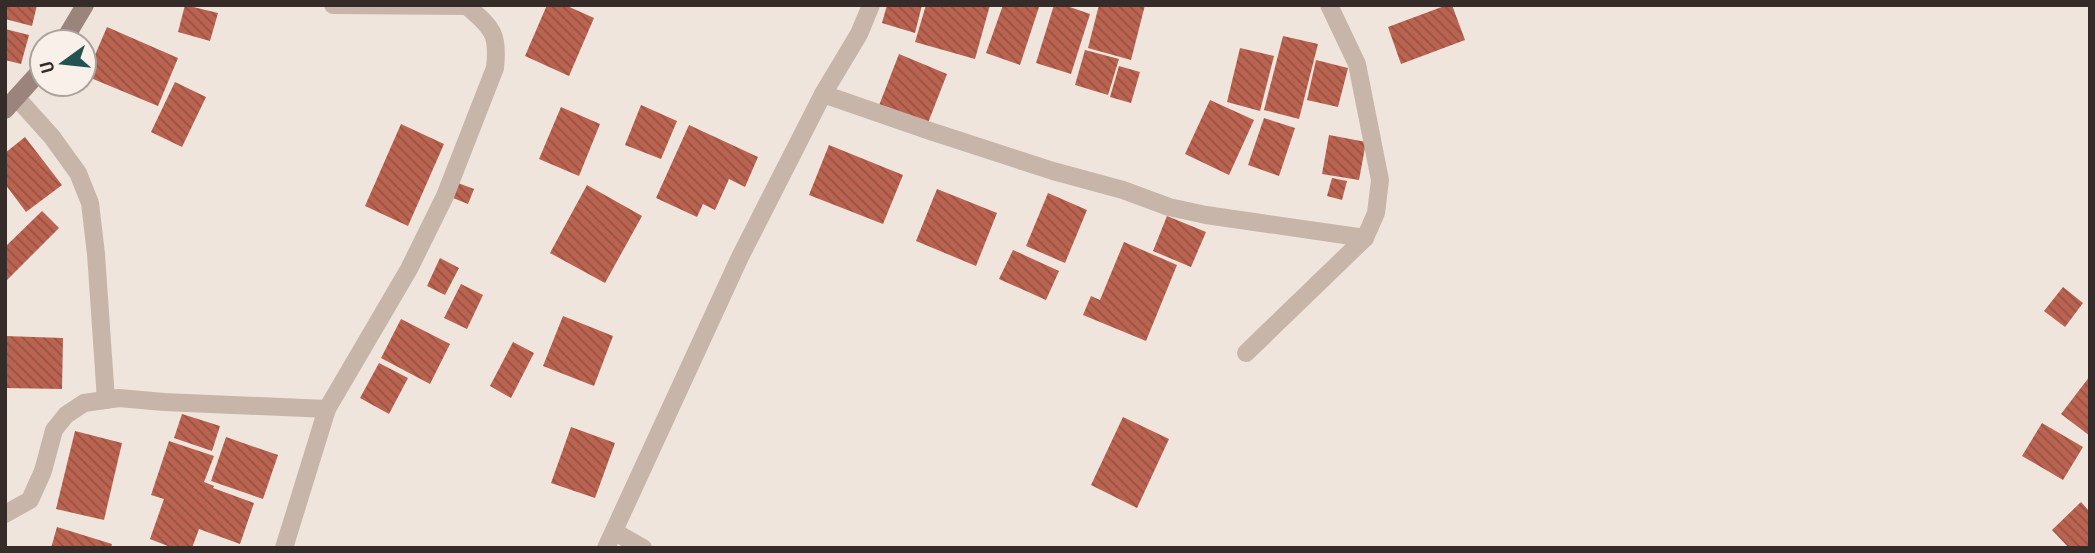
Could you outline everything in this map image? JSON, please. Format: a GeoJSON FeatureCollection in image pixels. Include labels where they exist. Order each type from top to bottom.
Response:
{"type":"FeatureCollection","features":[{"type":"Feature","properties":{"kind":"street"},"geometry":{"type":"LineString","coordinates":[[71,28],[85,5]]}},
{"type":"Feature","properties":{"kind":"street"},"geometry":{"type":"LineString","coordinates":[[284,548],[327,409],[409,269],[445,196],[495,68],[497,51],[489,25],[467,6],[333,5]]}},
{"type":"Feature","properties":{"kind":"street"},"geometry":{"type":"LineString","coordinates":[[643,548],[611,540],[740,257],[823,94],[859,34],[871,5]]}},
{"type":"Feature","properties":{"kind":"street"},"geometry":{"type":"LineString","coordinates":[[1246,353],[1365,238],[1376,213],[1380,180],[1357,64],[1328,5]]}},
{"type":"Feature","properties":{"kind":"street"},"geometry":{"type":"LineString","coordinates":[[28,85],[11,104],[52,137],[84,186],[93,228],[106,400]]}},
{"type":"Feature","properties":{"kind":"street"},"geometry":{"type":"LineString","coordinates":[[823,94],[1169,207],[1206,215],[1365,238]]}},
{"type":"Feature","properties":{"kind":"street"},"geometry":{"type":"LineString","coordinates":[[5,514],[30,500],[43,471],[54,430],[66,415],[84,403],[119,398],[327,409]]}},
{"type":"Feature","properties":{"kind":"building"},"geometry":{"type":"Polygon","coordinates":[[[5,5],[37,5],[32,26],[5,19],[5,5]]]}},
{"type":"Feature","properties":{"kind":"building"},"geometry":{"type":"Polygon","coordinates":[[[185,5],[218,13],[210,41],[178,32],[185,5]]]}},
{"type":"Feature","properties":{"kind":"building"},"geometry":{"type":"Polygon","coordinates":[[[547,5],[565,5],[594,18],[569,76],[525,56],[547,5]]]}},
{"type":"Feature","properties":{"kind":"building"},"geometry":{"type":"Polygon","coordinates":[[[887,5],[922,5],[915,33],[882,23],[887,5]]]}},
{"type":"Feature","properties":{"kind":"building"},"geometry":{"type":"Polygon","coordinates":[[[926,5],[990,5],[975,59],[915,42],[926,5]]]}},
{"type":"Feature","properties":{"kind":"building"},"geometry":{"type":"Polygon","coordinates":[[[1003,5],[1039,7],[1020,65],[986,53],[1003,5]]]}},
{"type":"Feature","properties":{"kind":"building"},"geometry":{"type":"Polygon","coordinates":[[[1054,5],[1064,5],[1090,14],[1071,74],[1036,63],[1054,5]]]}},
{"type":"Feature","properties":{"kind":"building"},"geometry":{"type":"Polygon","coordinates":[[[1099,5],[1145,5],[1131,60],[1088,48],[1099,5]]]}},
{"type":"Feature","properties":{"kind":"building"},"geometry":{"type":"Polygon","coordinates":[[[1452,5],[1465,40],[1401,64],[1388,27],[1452,5]]]}},
{"type":"Feature","properties":{"kind":"building"},"geometry":{"type":"Polygon","coordinates":[[[107,27],[178,58],[158,106],[98,81],[98,48],[107,27]]]}},
{"type":"Feature","properties":{"kind":"building"},"geometry":{"type":"Polygon","coordinates":[[[5,29],[28,35],[21,64],[5,60],[5,29]]]}},
{"type":"Feature","properties":{"kind":"building"},"geometry":{"type":"Polygon","coordinates":[[[1283,36],[1318,44],[1299,119],[1264,110],[1283,36]]]}},
{"type":"Feature","properties":{"kind":"building"},"geometry":{"type":"Polygon","coordinates":[[[1240,48],[1274,56],[1260,111],[1227,102],[1240,48]]]}},
{"type":"Feature","properties":{"kind":"building"},"geometry":{"type":"Polygon","coordinates":[[[1085,50],[1119,59],[1108,95],[1075,85],[1085,50]]]}},
{"type":"Feature","properties":{"kind":"building"},"geometry":{"type":"Polygon","coordinates":[[[899,54],[947,74],[926,128],[878,108],[899,54]]]}},
{"type":"Feature","properties":{"kind":"building"},"geometry":{"type":"Polygon","coordinates":[[[1316,60],[1348,68],[1338,107],[1307,100],[1316,60]]]}},
{"type":"Feature","properties":{"kind":"building"},"geometry":{"type":"Polygon","coordinates":[[[1119,66],[1140,72],[1131,103],[1110,97],[1119,66]]]}},
{"type":"Feature","properties":{"kind":"building"},"geometry":{"type":"Polygon","coordinates":[[[175,82],[206,97],[182,147],[151,132],[175,82]]]}},
{"type":"Feature","properties":{"kind":"building"},"geometry":{"type":"Polygon","coordinates":[[[1210,100],[1254,120],[1229,175],[1185,154],[1210,100]]]}},
{"type":"Feature","properties":{"kind":"building"},"geometry":{"type":"Polygon","coordinates":[[[641,105],[677,121],[661,159],[625,145],[641,105]]]}},
{"type":"Feature","properties":{"kind":"building"},"geometry":{"type":"Polygon","coordinates":[[[561,107],[600,124],[579,176],[539,159],[561,107]]]}},
{"type":"Feature","properties":{"kind":"building"},"geometry":{"type":"Polygon","coordinates":[[[1264,118],[1295,128],[1279,176],[1248,165],[1264,118]]]}},
{"type":"Feature","properties":{"kind":"building"},"geometry":{"type":"Polygon","coordinates":[[[401,124],[444,144],[408,226],[365,206],[401,124]]]}},
{"type":"Feature","properties":{"kind":"building"},"geometry":{"type":"Polygon","coordinates":[[[689,125],[758,157],[745,187],[729,179],[715,210],[703,204],[697,217],[656,198],[689,125]]]}},
{"type":"Feature","properties":{"kind":"building"},"geometry":{"type":"Polygon","coordinates":[[[1329,135],[1366,142],[1359,180],[1322,174],[1329,135]]]}},
{"type":"Feature","properties":{"kind":"building"},"geometry":{"type":"Polygon","coordinates":[[[25,137],[62,185],[26,212],[5,184],[5,153],[25,137]]]}},
{"type":"Feature","properties":{"kind":"building"},"geometry":{"type":"Polygon","coordinates":[[[829,145],[903,175],[883,224],[809,195],[829,145]]]}},
{"type":"Feature","properties":{"kind":"building"},"geometry":{"type":"Polygon","coordinates":[[[1332,178],[1347,181],[1342,200],[1327,196],[1332,178]]]}},
{"type":"Feature","properties":{"kind":"building"},"geometry":{"type":"Polygon","coordinates":[[[458,183],[474,189],[468,204],[453,198],[458,183]]]}},
{"type":"Feature","properties":{"kind":"building"},"geometry":{"type":"Polygon","coordinates":[[[587,185],[642,216],[605,283],[550,253],[587,185]]]}},
{"type":"Feature","properties":{"kind":"building"},"geometry":{"type":"Polygon","coordinates":[[[937,189],[997,213],[976,266],[916,241],[937,189]]]}},
{"type":"Feature","properties":{"kind":"building"},"geometry":{"type":"Polygon","coordinates":[[[1048,193],[1087,210],[1065,263],[1026,246],[1048,193]]]}},
{"type":"Feature","properties":{"kind":"building"},"geometry":{"type":"Polygon","coordinates":[[[42,211],[59,228],[5,282],[5,247],[42,211]]]}},
{"type":"Feature","properties":{"kind":"building"},"geometry":{"type":"Polygon","coordinates":[[[1167,216],[1206,232],[1191,267],[1153,251],[1167,216]]]}},
{"type":"Feature","properties":{"kind":"building"},"geometry":{"type":"Polygon","coordinates":[[[1124,242],[1177,265],[1146,341],[1083,315],[1091,296],[1100,300],[1124,242]]]}},
{"type":"Feature","properties":{"kind":"building"},"geometry":{"type":"Polygon","coordinates":[[[1013,250],[1059,271],[1046,300],[999,279],[1013,250]]]}},
{"type":"Feature","properties":{"kind":"building"},"geometry":{"type":"Polygon","coordinates":[[[440,258],[459,268],[445,295],[427,286],[440,258]]]}},
{"type":"Feature","properties":{"kind":"building"},"geometry":{"type":"Polygon","coordinates":[[[461,284],[483,295],[467,329],[444,318],[461,284]]]}},
{"type":"Feature","properties":{"kind":"building"},"geometry":{"type":"Polygon","coordinates":[[[2063,287],[2083,303],[2065,327],[2044,311],[2063,287]]]}},
{"type":"Feature","properties":{"kind":"building"},"geometry":{"type":"Polygon","coordinates":[[[563,316],[613,336],[594,386],[543,366],[563,316]]]}},
{"type":"Feature","properties":{"kind":"building"},"geometry":{"type":"Polygon","coordinates":[[[401,319],[450,344],[430,384],[381,358],[401,319]]]}},
{"type":"Feature","properties":{"kind":"building"},"geometry":{"type":"Polygon","coordinates":[[[5,336],[63,338],[62,389],[5,388],[5,336]]]}},
{"type":"Feature","properties":{"kind":"building"},"geometry":{"type":"Polygon","coordinates":[[[513,342],[534,353],[511,398],[490,386],[513,342]]]}},
{"type":"Feature","properties":{"kind":"building"},"geometry":{"type":"Polygon","coordinates":[[[379,363],[408,378],[389,414],[360,398],[379,363]]]}},
{"type":"Feature","properties":{"kind":"building"},"geometry":{"type":"Polygon","coordinates":[[[2090,376],[2090,436],[2061,414],[2090,376]]]}},
{"type":"Feature","properties":{"kind":"building"},"geometry":{"type":"Polygon","coordinates":[[[182,414],[220,426],[212,451],[174,438],[182,414]]]}},
{"type":"Feature","properties":{"kind":"building"},"geometry":{"type":"Polygon","coordinates":[[[1123,417],[1169,439],[1137,508],[1091,485],[1123,417]]]}},
{"type":"Feature","properties":{"kind":"building"},"geometry":{"type":"Polygon","coordinates":[[[2042,423],[2083,447],[2063,480],[2022,456],[2042,423]]]}},
{"type":"Feature","properties":{"kind":"building"},"geometry":{"type":"Polygon","coordinates":[[[571,427],[615,443],[595,498],[551,483],[571,427]]]}},
{"type":"Feature","properties":{"kind":"building"},"geometry":{"type":"Polygon","coordinates":[[[75,431],[122,443],[104,520],[56,509],[75,431]]]}},
{"type":"Feature","properties":{"kind":"building"},"geometry":{"type":"Polygon","coordinates":[[[226,437],[278,455],[263,499],[211,481],[226,437]]]}},
{"type":"Feature","properties":{"kind":"building"},"geometry":{"type":"Polygon","coordinates":[[[169,441],[214,456],[204,482],[254,503],[240,544],[199,529],[192,548],[173,548],[150,539],[164,499],[151,495],[169,441]]]}},
{"type":"Feature","properties":{"kind":"building"},"geometry":{"type":"Polygon","coordinates":[[[2081,502],[2090,512],[2090,548],[2069,548],[2052,530],[2081,502]]]}},
{"type":"Feature","properties":{"kind":"building"},"geometry":{"type":"Polygon","coordinates":[[[57,527],[112,544],[111,548],[51,548],[57,527]]]}}]}
